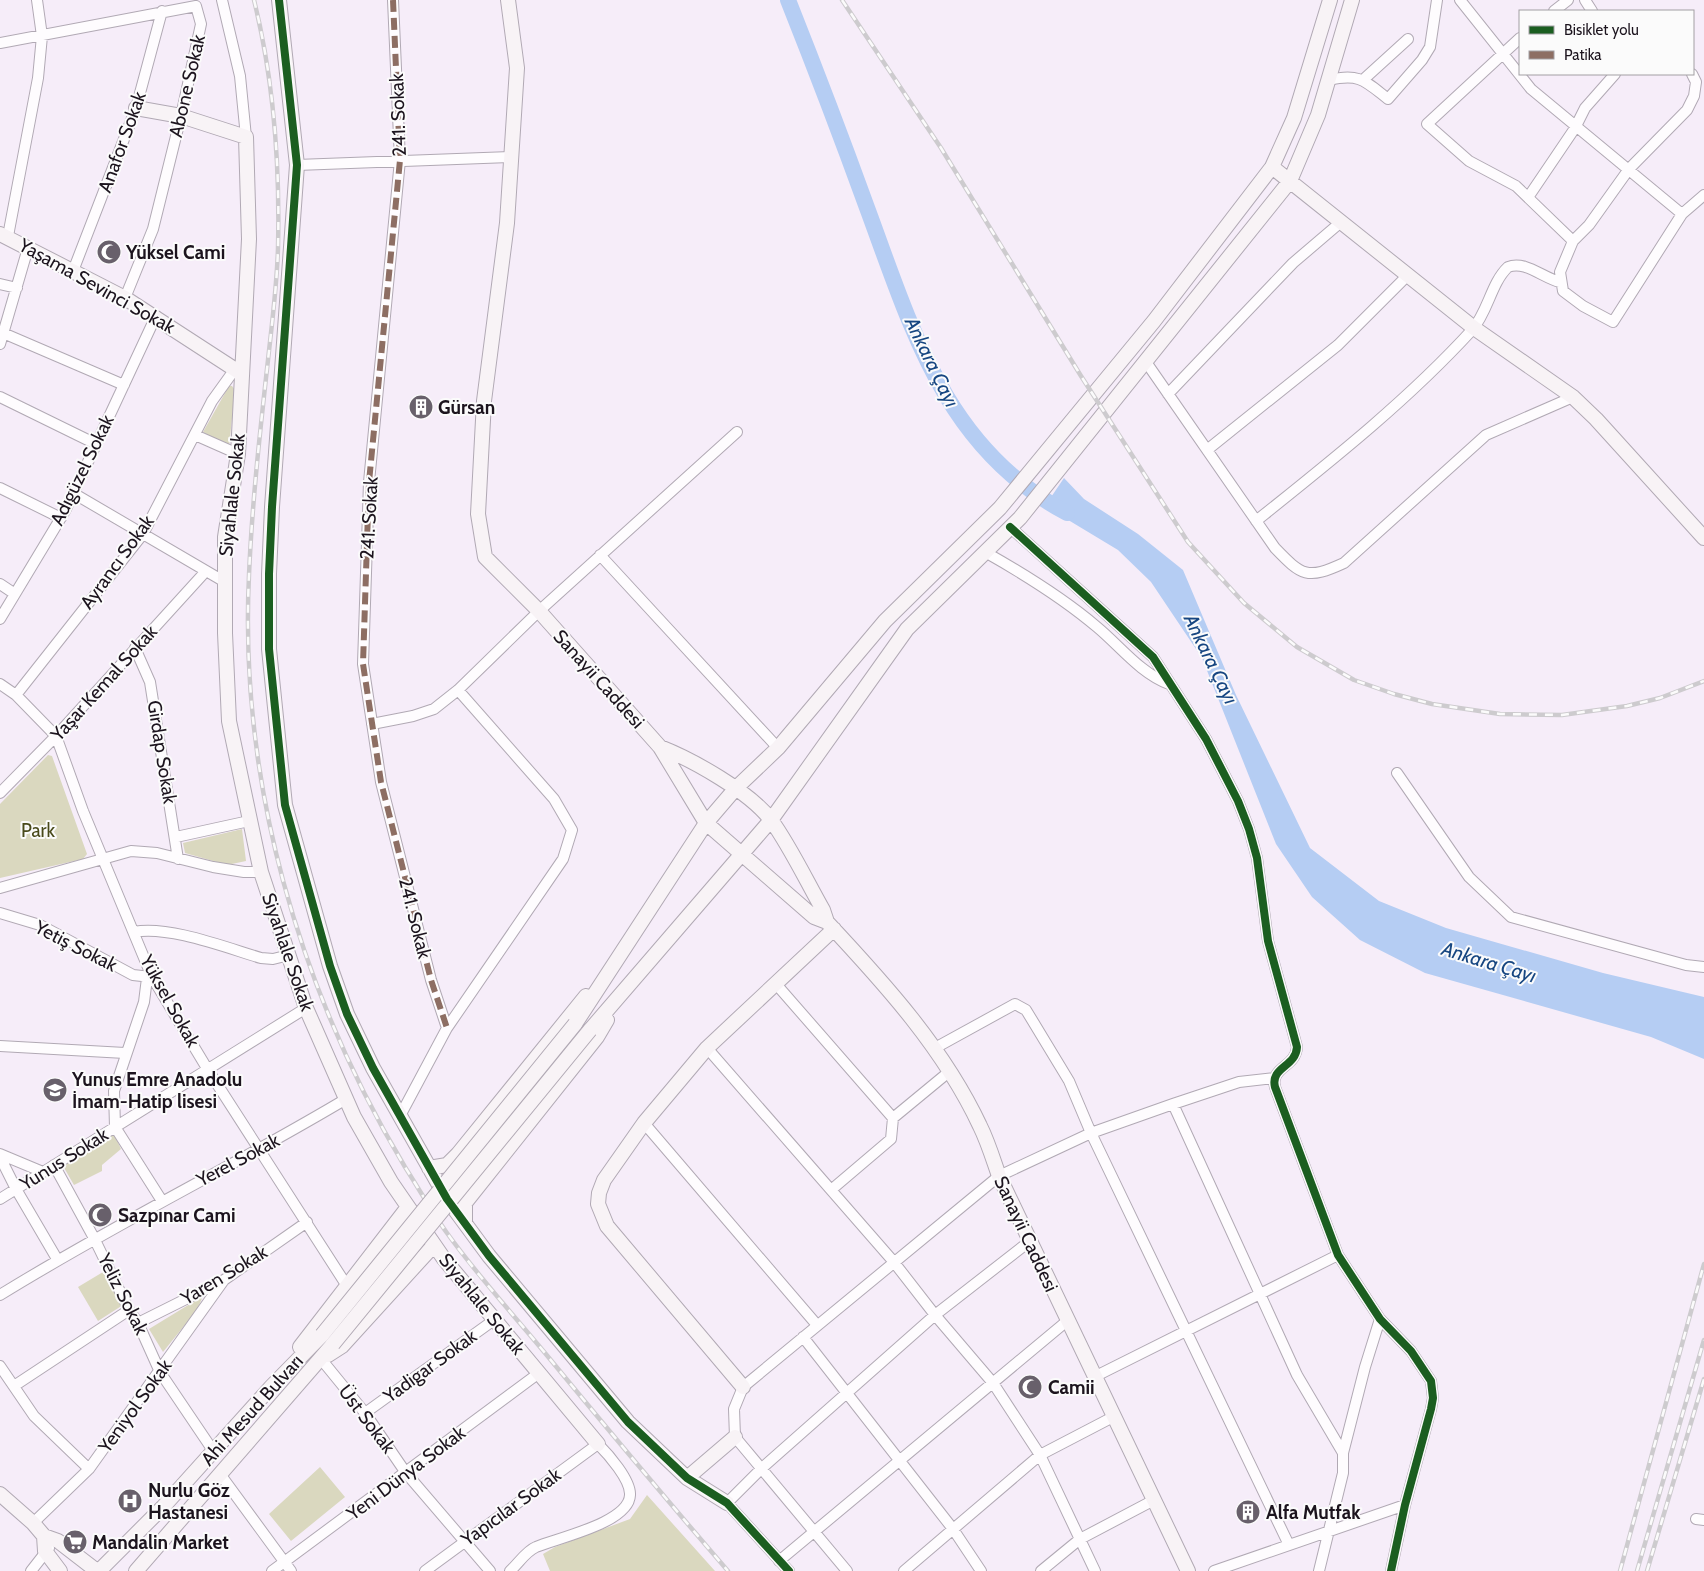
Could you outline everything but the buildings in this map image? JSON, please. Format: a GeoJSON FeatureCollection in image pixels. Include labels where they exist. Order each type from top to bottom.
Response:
{"type":"FeatureCollection","features":[{"type":"Feature","properties":{"kind":"street"},"geometry":{"type":"LineString","coordinates":[[4,235],[38,78],[42,36],[36,0]]}},
{"type":"Feature","properties":{"kind":"street"},"geometry":{"type":"LineString","coordinates":[[136,108],[181,116],[246,137],[240,76],[222,0]]}},
{"type":"Feature","properties":{"kind":"street"},"geometry":{"type":"LineString","coordinates":[[279,0],[297,165],[269,574],[269,649],[285,805],[330,966],[347,1014],[373,1068],[429,1168],[489,1256],[628,1422],[686,1478],[727,1503],[789,1571]]}},
{"type":"Feature","properties":{"kind":"street","name":"241. Sokak"},"geometry":{"type":"LineString","coordinates":[[393,0],[400,160],[370,482],[363,664],[381,782],[430,980],[447,1028]]}},
{"type":"Feature","properties":{"kind":"street","name":"Sanayii Caddesi"},"geometry":{"type":"LineString","coordinates":[[508,0],[517,68],[507,223],[484,401],[478,514],[485,557],[539,611],[660,747],[706,823],[814,917],[831,926]]}},
{"type":"Feature","properties":{"kind":"street"},"geometry":{"type":"LineString","coordinates":[[429,1168],[447,1165],[458,1154],[580,1001],[607,977],[706,823],[736,788],[778,748],[885,621],[1000,508],[1154,321],[1272,167],[1294,118],[1330,0]]}},
{"type":"Feature","properties":{"kind":"street"},"geometry":{"type":"LineString","coordinates":[[465,1223],[465,1203],[597,1037],[625,989],[771,820],[907,629],[1015,522],[1146,362],[1290,181],[1318,115],[1352,0]]}},
{"type":"Feature","properties":{"kind":"street"},"geometry":{"type":"LineString","coordinates":[[1329,80],[1342,77],[1364,79],[1388,99],[1422,60],[1430,47],[1437,0]]}},
{"type":"Feature","properties":{"kind":"street"},"geometry":{"type":"LineString","coordinates":[[1460,0],[1519,74]]}},
{"type":"Feature","properties":{"kind":"street"},"geometry":{"type":"LineString","coordinates":[[1555,10],[1568,0]]}},
{"type":"Feature","properties":{"kind":"street","name":"Abone Sokak"},"geometry":{"type":"LineString","coordinates":[[0,43],[196,6],[201,24],[181,116],[153,228],[125,298]]}},
{"type":"Feature","properties":{"kind":"street","name":"Anafor Sokak"},"geometry":{"type":"LineString","coordinates":[[73,271],[136,108],[162,11]]}},
{"type":"Feature","properties":{"kind":"street"},"geometry":{"type":"LineString","coordinates":[[1364,79],[1408,39]]}},
{"type":"Feature","properties":{"kind":"street"},"geometry":{"type":"LineString","coordinates":[[1519,39],[1502,52],[1427,124],[1469,161],[1516,186],[1529,196],[1573,241]]}},
{"type":"Feature","properties":{"kind":"street"},"geometry":{"type":"LineString","coordinates":[[1520,75],[1531,90],[1575,128],[1682,214]]}},
{"type":"Feature","properties":{"kind":"street"},"geometry":{"type":"LineString","coordinates":[[1529,196],[1575,128],[1585,108],[1614,75]]}},
{"type":"Feature","properties":{"kind":"street"},"geometry":{"type":"LineString","coordinates":[[1692,75],[1696,82],[1694,96],[1687,110],[1628,169],[1589,225],[1573,241],[1562,261],[1560,282],[1563,291],[1570,298],[1613,322],[1682,214],[1704,195]]}},
{"type":"Feature","properties":{"kind":"street","name":"Siyahlale Sokak"},"geometry":{"type":"LineString","coordinates":[[246,137],[249,240],[238,372],[238,454],[225,537],[225,632],[229,722],[261,872],[306,1008],[346,1099],[391,1182],[434,1246],[598,1444]]}},
{"type":"Feature","properties":{"kind":"street"},"geometry":{"type":"LineString","coordinates":[[297,165],[511,157]]}},
{"type":"Feature","properties":{"kind":"street"},"geometry":{"type":"LineString","coordinates":[[1272,167],[1474,328],[1573,397],[1596,419],[1704,538]]}},
{"type":"Feature","properties":{"kind":"street"},"geometry":{"type":"LineString","coordinates":[[1168,394],[1293,263],[1341,222]]}},
{"type":"Feature","properties":{"kind":"street","name":"Yaşama Sevinci Sokak"},"geometry":{"type":"LineString","coordinates":[[4,235],[156,316],[238,372]]}},
{"type":"Feature","properties":{"kind":"street"},"geometry":{"type":"LineString","coordinates":[[0,344],[28,248]]}},
{"type":"Feature","properties":{"kind":"street"},"geometry":{"type":"LineString","coordinates":[[1256,521],[1350,445],[1418,385],[1474,328],[1508,267],[1516,265],[1525,266],[1542,276],[1560,282]]}},
{"type":"Feature","properties":{"kind":"street"},"geometry":{"type":"LineString","coordinates":[[1207,450],[1338,345],[1408,275]]}},
{"type":"Feature","properties":{"kind":"street"},"geometry":{"type":"LineString","coordinates":[[0,284],[17,288]]}},
{"type":"Feature","properties":{"kind":"street","name":"Adıgüzel Sokak"},"geometry":{"type":"LineString","coordinates":[[0,619],[61,518],[156,316]]}},
{"type":"Feature","properties":{"kind":"street"},"geometry":{"type":"LineString","coordinates":[[3,334],[124,385]]}},
{"type":"Feature","properties":{"kind":"street"},"geometry":{"type":"LineString","coordinates":[[1146,362],[1275,548],[1296,570],[1307,574],[1332,568],[1344,562],[1486,436],[1573,397]]}},
{"type":"Feature","properties":{"kind":"street","name":"Ayrancı Sokak"},"geometry":{"type":"LineString","coordinates":[[16,695],[143,534],[212,401],[238,372]]}},
{"type":"Feature","properties":{"kind":"street"},"geometry":{"type":"LineString","coordinates":[[0,397],[96,444]]}},
{"type":"Feature","properties":{"kind":"street"},"geometry":{"type":"LineString","coordinates":[[372,724],[413,716],[434,709],[458,690],[539,611],[737,432]]}},
{"type":"Feature","properties":{"kind":"street"},"geometry":{"type":"LineString","coordinates":[[195,435],[238,454]]}},
{"type":"Feature","properties":{"kind":"street"},"geometry":{"type":"LineString","coordinates":[[0,488],[61,518]]}},
{"type":"Feature","properties":{"kind":"street"},"geometry":{"type":"LineString","coordinates":[[73,493],[225,582]]}},
{"type":"Feature","properties":{"kind":"street"},"geometry":{"type":"LineString","coordinates":[[1015,522],[1153,657],[1169,684],[1182,699],[1206,739],[1238,801],[1253,843],[1268,941],[1297,1047],[1293,1060],[1280,1070],[1274,1078],[1275,1087],[1338,1254],[1380,1318],[1411,1351],[1426,1372],[1433,1391],[1431,1410],[1406,1505],[1392,1571]]}},
{"type":"Feature","properties":{"kind":"street"},"geometry":{"type":"LineString","coordinates":[[985,552],[1023,573],[1050,592],[1096,626],[1150,674],[1169,684]]}},
{"type":"Feature","properties":{"kind":"street"},"geometry":{"type":"LineString","coordinates":[[600,555],[778,748]]}},
{"type":"Feature","properties":{"kind":"street","name":"Yaşar Kemal Sokak"},"geometry":{"type":"LineString","coordinates":[[0,793],[56,736],[206,571]]}},
{"type":"Feature","properties":{"kind":"street"},"geometry":{"type":"LineString","coordinates":[[0,584],[14,594]]}},
{"type":"Feature","properties":{"kind":"street","name":"Girdap Sokak"},"geometry":{"type":"LineString","coordinates":[[136,648],[150,682],[178,859]]}},
{"type":"Feature","properties":{"kind":"street","name":"Yüksel Sokak"},"geometry":{"type":"LineString","coordinates":[[0,684],[16,695],[56,736],[102,859],[134,932],[149,977],[347,1286]]}},
{"type":"Feature","properties":{"kind":"street"},"geometry":{"type":"LineString","coordinates":[[400,1116],[447,1028],[564,859],[572,830],[554,799],[458,690]]}},
{"type":"Feature","properties":{"kind":"street","name":"Sanayii Caddesi"},"geometry":{"type":"LineString","coordinates":[[660,747],[676,753],[736,788],[771,820],[831,926],[935,1048],[950,1071],[980,1126],[999,1176],[1187,1571]]}},
{"type":"Feature","properties":{"kind":"street"},"geometry":{"type":"LineString","coordinates":[[1396,773],[1469,878],[1511,917],[1686,965],[1704,967]]}},
{"type":"Feature","properties":{"kind":"street"},"geometry":{"type":"LineString","coordinates":[[176,837],[249,821]]}},
{"type":"Feature","properties":{"kind":"street"},"geometry":{"type":"LineString","coordinates":[[0,888],[131,851],[156,853],[213,867],[244,872],[261,872]]}},
{"type":"Feature","properties":{"kind":"street","name":"Yetiş Sokak"},"geometry":{"type":"LineString","coordinates":[[0,913],[40,925],[133,975],[149,977]]}},
{"type":"Feature","properties":{"kind":"street"},"geometry":{"type":"LineString","coordinates":[[743,1387],[613,1234],[602,1217],[598,1204],[599,1193],[604,1180],[644,1123],[707,1048],[776,984],[831,926]]}},
{"type":"Feature","properties":{"kind":"street"},"geometry":{"type":"LineString","coordinates":[[134,932],[155,930],[170,933],[261,958],[273,959],[289,955]]}},
{"type":"Feature","properties":{"kind":"street"},"geometry":{"type":"LineString","coordinates":[[149,977],[144,1002],[125,1053],[114,1092],[115,1126],[162,1201]]}},
{"type":"Feature","properties":{"kind":"street","name":"Ahi Mesud Bulvarı"},"geometry":{"type":"LineString","coordinates":[[98,1571],[214,1452],[271,1387],[322,1334],[576,1024],[607,977]]}},
{"type":"Feature","properties":{"kind":"street"},"geometry":{"type":"LineString","coordinates":[[776,984],[893,1118]]}},
{"type":"Feature","properties":{"kind":"street","name":"Ahi Mesud Bulvarı"},"geometry":{"type":"LineString","coordinates":[[136,1571],[333,1344],[625,989]]}},
{"type":"Feature","properties":{"kind":"street"},"geometry":{"type":"LineString","coordinates":[[935,1048],[1015,1004],[1026,1010],[1069,1081],[1091,1133],[1290,1545]]}},
{"type":"Feature","properties":{"kind":"street","name":"Yunus Sokak"},"geometry":{"type":"LineString","coordinates":[[0,1199],[306,1008]]}},
{"type":"Feature","properties":{"kind":"street"},"geometry":{"type":"LineString","coordinates":[[0,1046],[125,1053]]}},
{"type":"Feature","properties":{"kind":"street"},"geometry":{"type":"LineString","coordinates":[[707,1048],[893,1261],[935,1315],[993,1382],[1040,1455],[1095,1571]]}},
{"type":"Feature","properties":{"kind":"street"},"geometry":{"type":"LineString","coordinates":[[831,1190],[891,1139],[893,1118],[950,1071]]}},
{"type":"Feature","properties":{"kind":"street"},"geometry":{"type":"LineString","coordinates":[[847,1571],[735,1436],[734,1409],[743,1387],[893,1261],[999,1176],[1091,1133],[1239,1082],[1274,1078]]}},
{"type":"Feature","properties":{"kind":"street","name":"Yerel Sokak"},"geometry":{"type":"LineString","coordinates":[[0,1295],[94,1238],[259,1151],[346,1099]]}},
{"type":"Feature","properties":{"kind":"street"},"geometry":{"type":"LineString","coordinates":[[1173,1104],[1297,1375],[1343,1453]]}},
{"type":"Feature","properties":{"kind":"street"},"geometry":{"type":"LineString","coordinates":[[644,1123],[817,1325]]}},
{"type":"Feature","properties":{"kind":"street"},"geometry":{"type":"LineString","coordinates":[[458,1154],[450,1169],[461,1180],[472,1180],[493,1168]]}},
{"type":"Feature","properties":{"kind":"street"},"geometry":{"type":"LineString","coordinates":[[0,1155],[43,1172]]}},
{"type":"Feature","properties":{"kind":"street"},"geometry":{"type":"LineString","coordinates":[[0,1155],[16,1190],[57,1259]]}},
{"type":"Feature","properties":{"kind":"street","name":"Yeliz Sokak"},"geometry":{"type":"LineString","coordinates":[[54,1165],[94,1238],[129,1310],[138,1323],[160,1372],[214,1452]]}},
{"type":"Feature","properties":{"kind":"street"},"geometry":{"type":"LineString","coordinates":[[271,1387],[320,1319],[377,1250],[408,1207]]}},
{"type":"Feature","properties":{"kind":"street","name":"Yaren Sokak"},"geometry":{"type":"LineString","coordinates":[[138,1323],[224,1280],[307,1222]]}},
{"type":"Feature","properties":{"kind":"street"},"geometry":{"type":"LineString","coordinates":[[727,1503],[762,1468],[935,1315],[1030,1240]]}},
{"type":"Feature","properties":{"kind":"street"},"geometry":{"type":"LineString","coordinates":[[377,1250],[392,1242],[404,1247],[413,1258],[408,1275]]}},
{"type":"Feature","properties":{"kind":"street"},"geometry":{"type":"LineString","coordinates":[[320,1359],[342,1346],[434,1246]]}},
{"type":"Feature","properties":{"kind":"street"},"geometry":{"type":"LineString","coordinates":[[1094,1377],[1338,1254]]}},
{"type":"Feature","properties":{"kind":"street","name":"Yeniyol Sokak"},"geometry":{"type":"LineString","coordinates":[[33,1522],[89,1469],[224,1280]]}},
{"type":"Feature","properties":{"kind":"street"},"geometry":{"type":"LineString","coordinates":[[14,1386],[129,1310]]}},
{"type":"Feature","properties":{"kind":"street"},"geometry":{"type":"LineString","coordinates":[[1319,1571],[1327,1532],[1343,1473],[1343,1453],[1365,1367],[1380,1318]]}},
{"type":"Feature","properties":{"kind":"street","name":"Yadigar Sokak"},"geometry":{"type":"LineString","coordinates":[[365,1413],[494,1320]]}},
{"type":"Feature","properties":{"kind":"street"},"geometry":{"type":"LineString","coordinates":[[779,1561],[1067,1321]]}},
{"type":"Feature","properties":{"kind":"street"},"geometry":{"type":"LineString","coordinates":[[803,1337],[952,1530],[981,1571]]}},
{"type":"Feature","properties":{"kind":"street","name":"Üst Sokak"},"geometry":{"type":"LineString","coordinates":[[320,1359],[365,1413],[406,1473],[490,1571]]}},
{"type":"Feature","properties":{"kind":"street"},"geometry":{"type":"LineString","coordinates":[[0,1366],[34,1416],[89,1469]]}},
{"type":"Feature","properties":{"kind":"street","name":"Yeni Dünya Sokak"},"geometry":{"type":"LineString","coordinates":[[272,1571],[539,1374]]}},
{"type":"Feature","properties":{"kind":"street"},"geometry":{"type":"LineString","coordinates":[[904,1571],[1040,1455],[1114,1417]]}},
{"type":"Feature","properties":{"kind":"street"},"geometry":{"type":"LineString","coordinates":[[686,1478],[735,1436]]}},
{"type":"Feature","properties":{"kind":"street"},"geometry":{"type":"LineString","coordinates":[[510,1571],[534,1548],[604,1522],[627,1507],[631,1494],[626,1482],[613,1460],[598,1444]]}},
{"type":"Feature","properties":{"kind":"street","name":"Yapıcılar Sokak"},"geometry":{"type":"LineString","coordinates":[[425,1571],[598,1444]]}},
{"type":"Feature","properties":{"kind":"street"},"geometry":{"type":"LineString","coordinates":[[220,1474],[291,1571]]}},
{"type":"Feature","properties":{"kind":"street"},"geometry":{"type":"LineString","coordinates":[[0,1494],[33,1522],[44,1536],[46,1551],[60,1571]]}},
{"type":"Feature","properties":{"kind":"street"},"geometry":{"type":"LineString","coordinates":[[1041,1571],[1080,1539],[1154,1500]]}},
{"type":"Feature","properties":{"kind":"street"},"geometry":{"type":"LineString","coordinates":[[1214,1571],[1406,1505]]}},
{"type":"Feature","properties":{"kind":"street"},"geometry":{"type":"LineString","coordinates":[[44,1536],[58,1541],[98,1571]]}},
{"type":"Feature","properties":{"kind":"street"},"geometry":{"type":"LineString","coordinates":[[31,1571],[46,1551],[58,1541]]}},
{"type":"Feature","properties":{"kind":"green space"},"geometry":{"type":"Polygon","coordinates":[[[229,386],[232,386],[235,390],[229,447],[203,432],[229,386]]]}},
{"type":"Feature","properties":{"kind":"green space","name":"Park"},"geometry":{"type":"Polygon","coordinates":[[[48,755],[52,756],[87,854],[83,859],[0,878],[0,804],[48,755]]]}},
{"type":"Feature","properties":{"kind":"green space"},"geometry":{"type":"Polygon","coordinates":[[[242,829],[246,861],[227,865],[185,853],[183,843],[242,829]]]}},
{"type":"Feature","properties":{"kind":"green space"},"geometry":{"type":"Polygon","coordinates":[[[114,1134],[121,1149],[102,1165],[102,1171],[74,1185],[63,1166],[114,1134]]]}},
{"type":"Feature","properties":{"kind":"green space"},"geometry":{"type":"Polygon","coordinates":[[[103,1272],[123,1305],[98,1321],[78,1287],[103,1272]]]}},
{"type":"Feature","properties":{"kind":"green space"},"geometry":{"type":"Polygon","coordinates":[[[203,1296],[197,1310],[163,1352],[149,1329],[203,1296]]]}},
{"type":"Feature","properties":{"kind":"green space"},"geometry":{"type":"Polygon","coordinates":[[[320,1467],[345,1497],[291,1541],[269,1514],[320,1467]]]}},
{"type":"Feature","properties":{"kind":"green space"},"geometry":{"type":"Polygon","coordinates":[[[647,1495],[715,1571],[550,1571],[543,1554],[555,1547],[630,1519],[647,1495]]]}},
{"type":"Feature","properties":{"kind":"water"},"geometry":{"type":"Polygon","coordinates":[[[1064,478],[1084,499],[1138,534],[1183,570],[1236,695],[1310,848],[1379,901],[1446,928],[1603,973],[1704,997],[1704,1059],[1651,1037],[1425,973],[1360,940],[1312,897],[1276,844],[1202,658],[1151,582],[1118,550],[1045,506],[1064,478]]]}},
{"type":"Feature","properties":{"kind":"waterway","name":"Ankara Çayı"},"geometry":{"type":"LineString","coordinates":[[788,0],[899,295],[937,380],[961,419],[990,454],[1025,486],[1067,513]]}},
{"type":"Feature","properties":{"kind":"railway"},"geometry":{"type":"LineString","coordinates":[[254,0],[271,92],[277,154],[278,248],[252,521],[248,653],[254,730],[266,807],[284,882],[306,956],[334,1029],[367,1099],[405,1167],[436,1217],[482,1279],[728,1571]]}},
{"type":"Feature","properties":{"kind":"railway"},"geometry":{"type":"LineString","coordinates":[[842,0],[941,148],[1081,376],[1188,542],[1244,603],[1297,647],[1354,680],[1394,694],[1432,704],[1500,714],[1562,715],[1627,706],[1660,698],[1704,681]]}},
{"type":"Feature","properties":{"kind":"railway"},"geometry":{"type":"LineString","coordinates":[[1620,1571],[1704,1264]]}},
{"type":"Feature","properties":{"kind":"railway"},"geometry":{"type":"LineString","coordinates":[[1637,1571],[1704,1340]]}},
{"type":"Feature","properties":{"kind":"railway"},"geometry":{"type":"LineString","coordinates":[[1647,1571],[1704,1379]]}},
{"type":"Feature","properties":{"kind":"marked path"},"geometry":{"type":"LineString","coordinates":[[393,0],[400,160],[369,482],[363,664],[381,782],[431,980],[447,1028]]}},
{"type":"Feature","properties":{"kind":"cycle path"},"geometry":{"type":"LineString","coordinates":[[279,0],[297,165],[272,507],[269,574],[269,649],[285,805],[330,966],[347,1014],[373,1068],[447,1199],[489,1256],[628,1422],[687,1478],[727,1503],[789,1571]]}},
{"type":"Feature","properties":{"kind":"cycle path"},"geometry":{"type":"LineString","coordinates":[[1010,527],[1153,657],[1206,739],[1238,801],[1249,829],[1257,858],[1268,941],[1297,1047],[1296,1054],[1276,1075],[1274,1080],[1275,1087],[1338,1255],[1380,1319],[1411,1351],[1431,1381],[1433,1398],[1431,1409],[1405,1505],[1391,1571]]}},
{"type":"Feature","properties":{"kind":"place","name":"Yüksel Cami"},"geometry":{"type":"Point","coordinates":[109,252]}},
{"type":"Feature","properties":{"kind":"place","name":"Gürsan"},"geometry":{"type":"Point","coordinates":[421,407]}},
{"type":"Feature","properties":{"kind":"place","name":"Yunus Emre Anadolu İmam-Hatip lisesi"},"geometry":{"type":"Point","coordinates":[55,1090]}},
{"type":"Feature","properties":{"kind":"place","name":"Sazpınar Cami"},"geometry":{"type":"Point","coordinates":[100,1215]}},
{"type":"Feature","properties":{"kind":"place","name":"Camii"},"geometry":{"type":"Point","coordinates":[1030,1387]}},
{"type":"Feature","properties":{"kind":"place","name":"Nurlu Göz Hastanesi"},"geometry":{"type":"Point","coordinates":[130,1501]}},
{"type":"Feature","properties":{"kind":"place","name":"Alfa Mutfak"},"geometry":{"type":"Point","coordinates":[1248,1512]}},
{"type":"Feature","properties":{"kind":"place","name":"Mandalin Market"},"geometry":{"type":"Point","coordinates":[75,1542]}}]}
